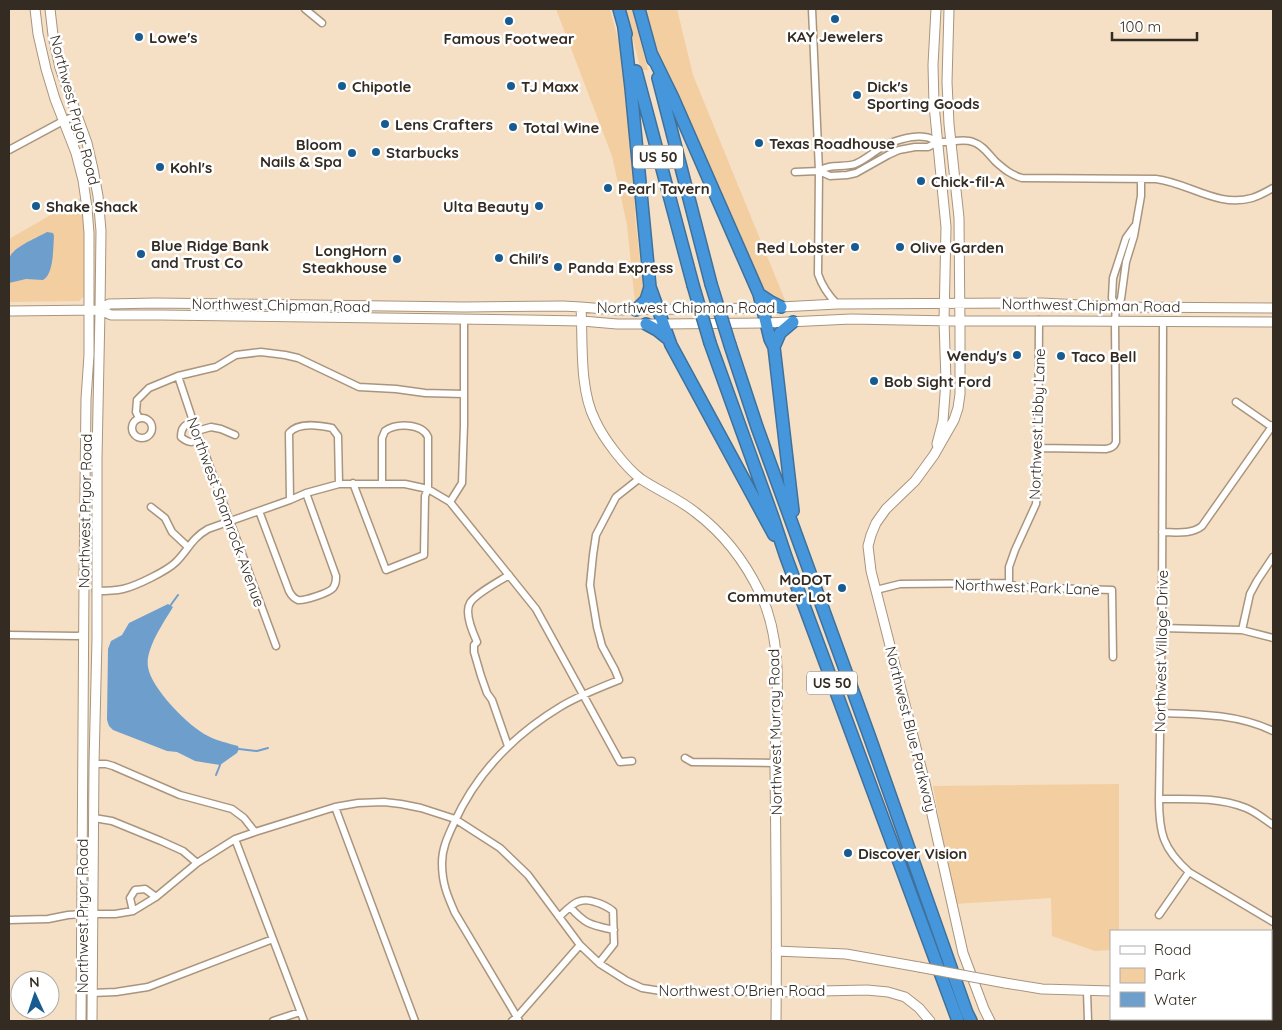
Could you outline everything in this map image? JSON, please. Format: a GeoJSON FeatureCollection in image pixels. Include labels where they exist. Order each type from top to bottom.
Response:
{"type":"FeatureCollection","features":[{"type":"Feature","properties":{"kind":"highway","name":"US 50"},"geometry":{"type":"LineString","coordinates":[[620,9],[692,285],[710,343],[786,556],[958,1021]]}},
{"type":"Feature","properties":{"kind":"highway","name":"US 50"},"geometry":{"type":"LineString","coordinates":[[639,9],[711,284],[730,345],[757,427],[971,1021]]}},
{"type":"Feature","properties":{"kind":"highway"},"geometry":{"type":"LineString","coordinates":[[624,28],[632,88],[650,287],[668,339],[754,501],[786,556]]}},
{"type":"Feature","properties":{"kind":"highway"},"geometry":{"type":"LineString","coordinates":[[652,54],[759,294],[774,348],[796,536]]}},
{"type":"Feature","properties":{"kind":"highway"},"geometry":{"type":"LineString","coordinates":[[636,310],[646,300],[650,287]]}},
{"type":"Feature","properties":{"kind":"highway"},"geometry":{"type":"LineString","coordinates":[[759,294],[781,307]]}},
{"type":"Feature","properties":{"kind":"highway"},"geometry":{"type":"LineString","coordinates":[[774,348],[780,334],[793,322]]}},
{"type":"Feature","properties":{"kind":"highway"},"geometry":{"type":"LineString","coordinates":[[646,324],[668,339]]}},
{"type":"Feature","properties":{"kind":"main road","name":"Northwest Pryor Road"},"geometry":{"type":"LineString","coordinates":[[35,9],[38,34],[46,69],[76,153],[83,180],[89,233],[81,1021]]}},
{"type":"Feature","properties":{"kind":"main road","name":"Northwest Pryor Road"},"geometry":{"type":"LineString","coordinates":[[50,9],[60,68],[87,143],[93,168],[101,231],[92,1021]]}},
{"type":"Feature","properties":{"kind":"main road","name":"Northwest Blue Parkway"},"geometry":{"type":"LineString","coordinates":[[934,455],[943,421],[946,381],[944,321],[946,227],[934,104],[933,65],[936,9]]}},
{"type":"Feature","properties":{"kind":"main road","name":"Northwest Blue Parkway"},"geometry":{"type":"LineString","coordinates":[[949,9],[947,82],[959,218],[960,394],[958,408],[954,420],[934,455],[915,481],[886,508],[876,523],[868,546],[871,571],[925,783],[963,954],[990,1021]]}},
{"type":"Feature","properties":{"kind":"main road","name":"Northwest Chipman Road"},"geometry":{"type":"LineString","coordinates":[[100,310],[110,304],[581,307],[616,310],[762,308],[837,304],[960,303],[1042,303],[1116,307],[1273,308]]}},
{"type":"Feature","properties":{"kind":"main road"},"geometry":{"type":"LineString","coordinates":[[218,316],[241,304]]}},
{"type":"Feature","properties":{"kind":"main road"},"geometry":{"type":"LineString","coordinates":[[464,319],[470,313],[486,307]]}},
{"type":"Feature","properties":{"kind":"main road","name":"Northwest Murray Road"},"geometry":{"type":"LineString","coordinates":[[581,307],[584,377],[587,399],[594,420],[616,453],[640,478],[694,510],[714,526],[737,554],[761,595],[768,615],[777,663],[776,1021]]}},
{"type":"Feature","properties":{"kind":"main road","name":"Northwest Chipman Road"},"geometry":{"type":"LineString","coordinates":[[9,311],[100,310],[111,315],[582,321],[617,324],[767,323],[851,319],[1273,322]]}},
{"type":"Feature","properties":{"kind":"main road"},"geometry":{"type":"LineString","coordinates":[[85,521],[90,528],[91,556],[96,563]]}},
{"type":"Feature","properties":{"kind":"main road"},"geometry":{"type":"LineString","coordinates":[[776,951],[846,954],[1042,989],[1110,991]]}},
{"type":"Feature","properties":{"kind":"main road","name":"Northwest O'Brien Road"},"geometry":{"type":"LineString","coordinates":[[776,992],[866,990],[888,992],[905,997],[919,1008],[930,1021]]}},
{"type":"Feature","properties":{"kind":"street"},"geometry":{"type":"LineString","coordinates":[[305,9],[322,23]]}},
{"type":"Feature","properties":{"kind":"street"},"geometry":{"type":"LineString","coordinates":[[812,9],[819,171],[818,274],[827,293],[837,304]]}},
{"type":"Feature","properties":{"kind":"street"},"geometry":{"type":"LineString","coordinates":[[9,150],[76,116]]}},
{"type":"Feature","properties":{"kind":"street"},"geometry":{"type":"LineString","coordinates":[[819,171],[826,166],[855,164],[882,147],[902,139],[925,137],[938,142]]}},
{"type":"Feature","properties":{"kind":"street"},"geometry":{"type":"LineString","coordinates":[[795,172],[819,171],[830,176],[847,175],[856,173],[899,150],[928,147],[938,142],[969,141],[975,142],[983,148],[1007,171],[1022,178],[1162,180],[1221,200],[1236,201],[1254,198],[1273,188]]}},
{"type":"Feature","properties":{"kind":"street"},"geometry":{"type":"LineString","coordinates":[[1038,448],[1106,449],[1114,446],[1117,438],[1116,307],[1121,298],[1126,262],[1136,226],[1141,196],[1141,179]]}},
{"type":"Feature","properties":{"kind":"street"},"geometry":{"type":"LineString","coordinates":[[450,502],[462,483],[464,319]]}},
{"type":"Feature","properties":{"kind":"street","name":"Northwest Libby Lane"},"geometry":{"type":"LineString","coordinates":[[1009,583],[1009,567],[1036,504],[1038,483],[1039,320]]}},
{"type":"Feature","properties":{"kind":"street","name":"Northwest Village Drive"},"geometry":{"type":"LineString","coordinates":[[1163,322],[1160,828],[1166,845],[1180,864],[1189,872],[1273,922]]}},
{"type":"Feature","properties":{"kind":"street"},"geometry":{"type":"LineString","coordinates":[[138,418],[136,412],[138,400],[149,388],[178,376],[216,367],[236,355],[260,352],[298,358],[359,387],[425,393],[464,394]]}},
{"type":"Feature","properties":{"kind":"street","name":"Northwest Shamrock Avenue"},"geometry":{"type":"LineString","coordinates":[[178,376],[276,646]]}},
{"type":"Feature","properties":{"kind":"street"},"geometry":{"type":"LineString","coordinates":[[1162,532],[1189,532],[1197,530],[1202,526],[1273,426],[1236,402]]}},
{"type":"Feature","properties":{"kind":"street"},"geometry":{"type":"LineString","coordinates":[[193,421],[181,430],[181,437],[187,442],[192,443],[200,440]]}},
{"type":"Feature","properties":{"kind":"street"},"geometry":{"type":"LineString","coordinates":[[290,500],[289,433],[292,428],[298,426],[332,428],[338,436],[339,484]]}},
{"type":"Feature","properties":{"kind":"street"},"geometry":{"type":"LineString","coordinates":[[353,484],[386,570],[424,555],[425,496],[428,489],[428,436],[424,430],[416,426],[392,427],[385,431],[383,434],[382,484]]}},
{"type":"Feature","properties":{"kind":"street"},"geometry":{"type":"LineString","coordinates":[[197,431],[211,427],[235,435]]}},
{"type":"Feature","properties":{"kind":"street"},"geometry":{"type":"LineString","coordinates":[[580,945],[516,1020],[455,914],[444,887],[443,855],[445,842],[472,788],[491,763],[508,746],[530,727],[561,707],[583,695],[619,680],[602,646],[597,628],[590,585],[593,555],[596,535],[616,497],[640,478]]}},
{"type":"Feature","properties":{"kind":"street"},"geometry":{"type":"LineString","coordinates":[[96,591],[112,591],[134,585],[176,562],[199,534],[208,529],[306,493],[339,484],[405,484],[428,489],[450,502],[536,609],[620,762],[632,761]]}},
{"type":"Feature","properties":{"kind":"street"},"geometry":{"type":"LineString","coordinates":[[259,511],[289,591],[292,596],[299,600],[305,600],[331,590],[336,582],[336,576],[306,493]]}},
{"type":"Feature","properties":{"kind":"street"},"geometry":{"type":"LineString","coordinates":[[151,507],[165,518],[172,532],[188,547]]}},
{"type":"Feature","properties":{"kind":"street"},"geometry":{"type":"LineString","coordinates":[[1242,630],[1250,594],[1273,557]]}},
{"type":"Feature","properties":{"kind":"street"},"geometry":{"type":"LineString","coordinates":[[508,746],[492,700],[487,693],[481,676],[474,652],[474,645],[477,642],[468,610],[470,603],[478,596],[509,575]]}},
{"type":"Feature","properties":{"kind":"street","name":"Northwest Park Lane"},"geometry":{"type":"LineString","coordinates":[[876,590],[900,584],[1009,583],[1017,588],[1112,590],[1113,657]]}},
{"type":"Feature","properties":{"kind":"street"},"geometry":{"type":"LineString","coordinates":[[1161,628],[1242,630],[1273,638]]}},
{"type":"Feature","properties":{"kind":"street"},"geometry":{"type":"LineString","coordinates":[[9,634],[84,635]]}},
{"type":"Feature","properties":{"kind":"street"},"geometry":{"type":"LineString","coordinates":[[1160,713],[1221,716],[1239,719],[1273,731]]}},
{"type":"Feature","properties":{"kind":"street"},"geometry":{"type":"LineString","coordinates":[[686,758],[692,762],[776,763]]}},
{"type":"Feature","properties":{"kind":"street"},"geometry":{"type":"LineString","coordinates":[[94,764],[113,766],[180,795],[232,809],[244,818],[255,832]]}},
{"type":"Feature","properties":{"kind":"street"},"geometry":{"type":"LineString","coordinates":[[1159,799],[1203,799],[1223,802],[1246,808],[1273,824]]}},
{"type":"Feature","properties":{"kind":"street","name":"Northwest O'Brien Road"},"geometry":{"type":"LineString","coordinates":[[9,920],[82,914],[115,914],[133,911],[156,897],[196,863],[235,839],[335,807],[358,803],[384,802],[422,808],[455,819],[500,848],[528,875],[580,945],[599,963],[627,981],[642,988],[660,991],[776,992]]}},
{"type":"Feature","properties":{"kind":"street"},"geometry":{"type":"LineString","coordinates":[[335,807],[415,1021]]}},
{"type":"Feature","properties":{"kind":"street"},"geometry":{"type":"LineString","coordinates":[[94,818],[112,821],[161,841],[183,852],[196,863]]}},
{"type":"Feature","properties":{"kind":"street"},"geometry":{"type":"LineString","coordinates":[[235,839],[304,1021]]}},
{"type":"Feature","properties":{"kind":"street"},"geometry":{"type":"LineString","coordinates":[[1159,916],[1189,872]]}},
{"type":"Feature","properties":{"kind":"street"},"geometry":{"type":"LineString","coordinates":[[133,911],[130,898],[135,890],[145,889],[156,897]]}},
{"type":"Feature","properties":{"kind":"street"},"geometry":{"type":"LineString","coordinates":[[559,916],[582,900],[604,905],[613,911],[614,944],[599,963]]}},
{"type":"Feature","properties":{"kind":"street"},"geometry":{"type":"LineString","coordinates":[[570,907],[582,919],[592,925],[614,930]]}},
{"type":"Feature","properties":{"kind":"street"},"geometry":{"type":"LineString","coordinates":[[92,993],[116,992],[148,987],[273,939]]}},
{"type":"Feature","properties":{"kind":"street"},"geometry":{"type":"LineString","coordinates":[[1087,991],[1088,1021]]}},
{"type":"Feature","properties":{"kind":"street"},"geometry":{"type":"LineString","coordinates":[[273,1021],[300,1012]]}},
{"type":"Feature","properties":{"kind":"green space"},"geometry":{"type":"Polygon","coordinates":[[[556,9],[610,9],[622,55],[633,146],[635,215],[643,288],[640,297],[635,303],[627,225],[612,156],[556,9]]]}},
{"type":"Feature","properties":{"kind":"green space"},"geometry":{"type":"Polygon","coordinates":[[[625,9],[632,9],[648,70],[641,70],[625,9]]]}},
{"type":"Feature","properties":{"kind":"green space"},"geometry":{"type":"Polygon","coordinates":[[[645,9],[677,9],[693,75],[785,300],[774,300],[763,292],[665,72],[645,9]]]}},
{"type":"Feature","properties":{"kind":"green space"},"geometry":{"type":"Polygon","coordinates":[[[82,197],[86,294],[79,301],[9,302],[9,239],[82,197]]]}},
{"type":"Feature","properties":{"kind":"green space"},"geometry":{"type":"Polygon","coordinates":[[[1119,784],[1119,930],[1110,930],[1110,950],[1095,951],[1052,936],[1051,898],[955,904],[933,786],[1119,784]]]}},
{"type":"Feature","properties":{"kind":"water"},"geometry":{"type":"Polygon","coordinates":[[[47,232],[53,233],[54,236],[51,267],[47,277],[43,280],[26,279],[9,283],[8,265],[11,255],[25,243],[47,232]]]}},
{"type":"Feature","properties":{"kind":"water"},"geometry":{"type":"Polygon","coordinates":[[[168,604],[173,607],[152,644],[149,652],[148,667],[163,696],[181,716],[211,738],[238,746],[237,753],[220,765],[195,761],[177,752],[167,751],[113,730],[107,720],[108,649],[111,641],[122,635],[129,623],[168,604]]]}},
{"type":"Feature","properties":{"kind":"waterway"},"geometry":{"type":"LineString","coordinates":[[170,606],[178,595]]}},
{"type":"Feature","properties":{"kind":"waterway"},"geometry":{"type":"LineString","coordinates":[[239,749],[257,751],[268,748]]}},
{"type":"Feature","properties":{"kind":"waterway"},"geometry":{"type":"LineString","coordinates":[[216,775],[220,765]]}},
{"type":"Feature","properties":{"kind":"place","name":"KAY Jewelers"},"geometry":{"type":"Point","coordinates":[835,19]}},
{"type":"Feature","properties":{"kind":"place","name":"Famous Footwear"},"geometry":{"type":"Point","coordinates":[509,21]}},
{"type":"Feature","properties":{"kind":"place","name":"Lowe's"},"geometry":{"type":"Point","coordinates":[139,37]}},
{"type":"Feature","properties":{"kind":"place","name":"Chipotle"},"geometry":{"type":"Point","coordinates":[342,86]}},
{"type":"Feature","properties":{"kind":"place","name":"TJ Maxx"},"geometry":{"type":"Point","coordinates":[511,86]}},
{"type":"Feature","properties":{"kind":"place","name":"Dick's Sporting Goods"},"geometry":{"type":"Point","coordinates":[857,95]}},
{"type":"Feature","properties":{"kind":"place","name":"Lens Crafters"},"geometry":{"type":"Point","coordinates":[385,124]}},
{"type":"Feature","properties":{"kind":"place","name":"Total Wine"},"geometry":{"type":"Point","coordinates":[513,127]}},
{"type":"Feature","properties":{"kind":"place","name":"Texas Roadhouse"},"geometry":{"type":"Point","coordinates":[759,143]}},
{"type":"Feature","properties":{"kind":"place","name":"Starbucks"},"geometry":{"type":"Point","coordinates":[376,152]}},
{"type":"Feature","properties":{"kind":"place","name":"Bloom Nails & Spa"},"geometry":{"type":"Point","coordinates":[352,153]}},
{"type":"Feature","properties":{"kind":"place","name":"Kohl's"},"geometry":{"type":"Point","coordinates":[160,167]}},
{"type":"Feature","properties":{"kind":"place","name":"Chick-fil-A"},"geometry":{"type":"Point","coordinates":[921,181]}},
{"type":"Feature","properties":{"kind":"place","name":"Pearl Tavern"},"geometry":{"type":"Point","coordinates":[608,188]}},
{"type":"Feature","properties":{"kind":"place","name":"Shake Shack"},"geometry":{"type":"Point","coordinates":[36,206]}},
{"type":"Feature","properties":{"kind":"place","name":"Ulta Beauty"},"geometry":{"type":"Point","coordinates":[539,206]}},
{"type":"Feature","properties":{"kind":"place","name":"Red Lobster"},"geometry":{"type":"Point","coordinates":[855,247]}},
{"type":"Feature","properties":{"kind":"place","name":"Olive Garden"},"geometry":{"type":"Point","coordinates":[900,247]}},
{"type":"Feature","properties":{"kind":"place","name":"Blue Ridge Bank and Trust Co"},"geometry":{"type":"Point","coordinates":[141,254]}},
{"type":"Feature","properties":{"kind":"place","name":"Chili's"},"geometry":{"type":"Point","coordinates":[499,258]}},
{"type":"Feature","properties":{"kind":"place","name":"LongHorn Steakhouse"},"geometry":{"type":"Point","coordinates":[397,259]}},
{"type":"Feature","properties":{"kind":"place","name":"Panda Express"},"geometry":{"type":"Point","coordinates":[558,267]}},
{"type":"Feature","properties":{"kind":"place","name":"Wendy's"},"geometry":{"type":"Point","coordinates":[1017,355]}},
{"type":"Feature","properties":{"kind":"place","name":"Taco Bell"},"geometry":{"type":"Point","coordinates":[1061,356]}},
{"type":"Feature","properties":{"kind":"place","name":"Bob Sight Ford"},"geometry":{"type":"Point","coordinates":[874,381]}},
{"type":"Feature","properties":{"kind":"place","name":"MoDOT Commuter Lot"},"geometry":{"type":"Point","coordinates":[842,588]}},
{"type":"Feature","properties":{"kind":"place","name":"Discover Vision"},"geometry":{"type":"Point","coordinates":[848,853]}}]}
